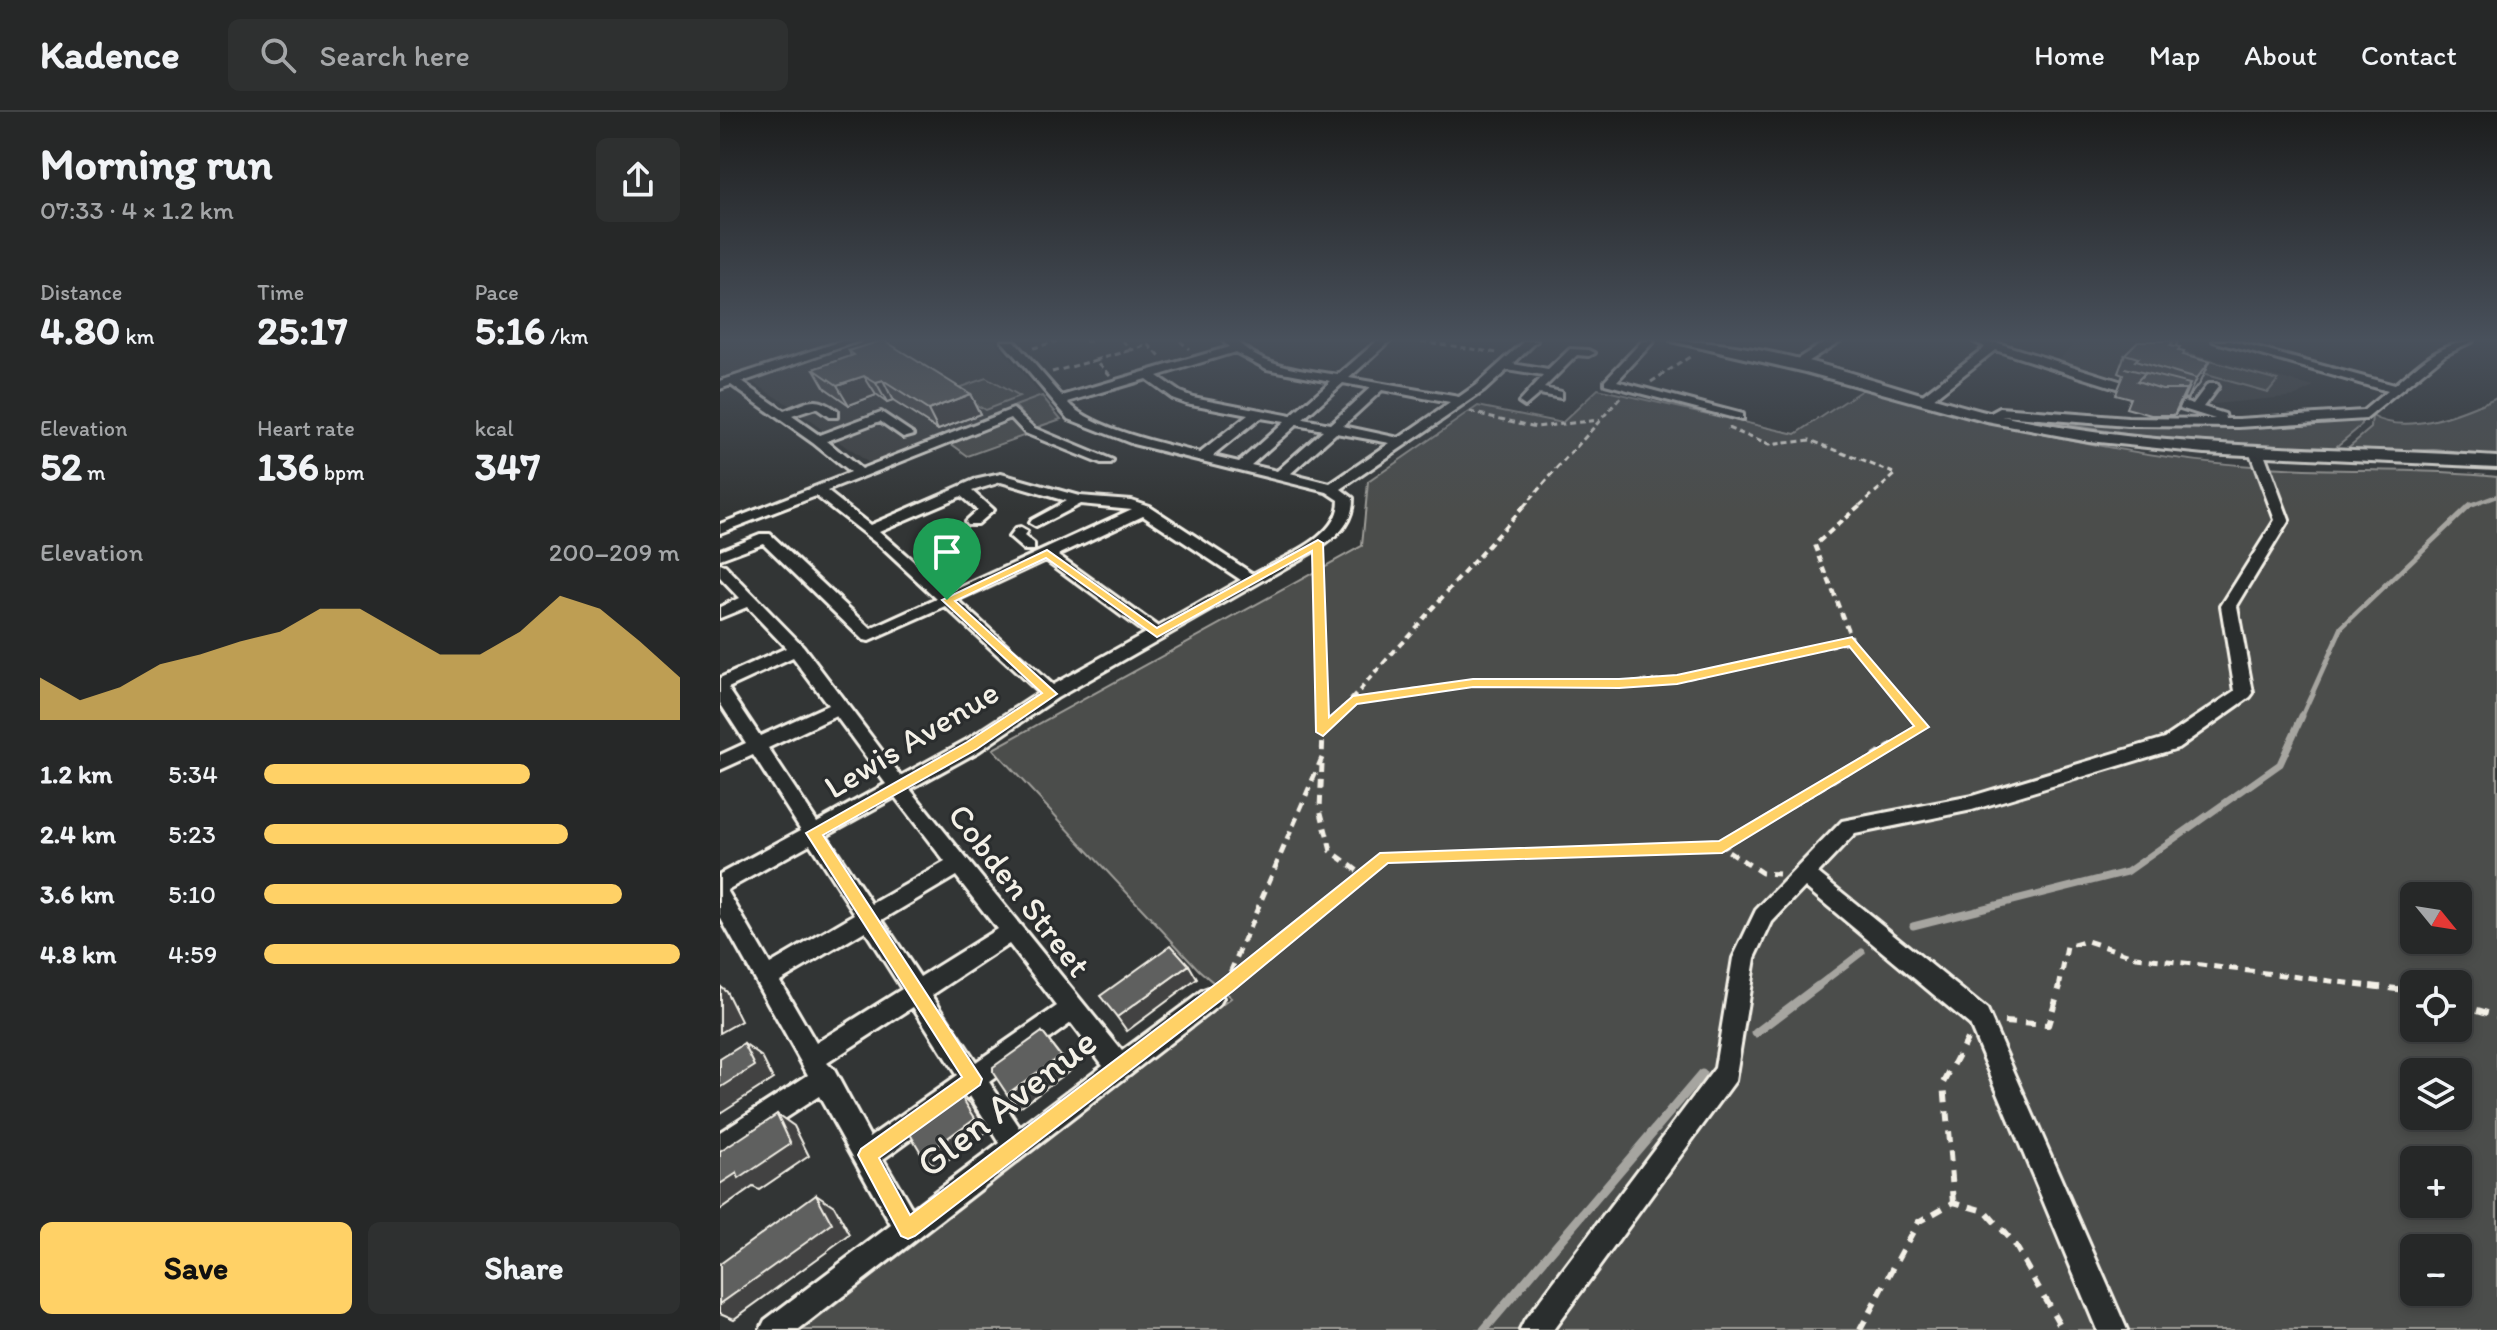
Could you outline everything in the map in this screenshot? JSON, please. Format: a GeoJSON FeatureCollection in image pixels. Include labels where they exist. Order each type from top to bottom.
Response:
{"type":"FeatureCollection","features":[{"type":"Feature","properties":{"kind":"main road"},"geometry":{"type":"LineString","coordinates":[[1917,398],[1991,418],[2081,435],[2257,453],[2497,462]]}},
{"type":"Feature","properties":{"kind":"street"},"geometry":{"type":"LineString","coordinates":[[753,398],[784,415],[859,474]]}},
{"type":"Feature","properties":{"kind":"street"},"geometry":{"type":"LineString","coordinates":[[1056,398],[1073,416],[1111,433],[1332,489],[1466,398]]}},
{"type":"Feature","properties":{"kind":"street"},"geometry":{"type":"LineString","coordinates":[[1059,401],[1069,398]]}},
{"type":"Feature","properties":{"kind":"street"},"geometry":{"type":"LineString","coordinates":[[1188,398],[1402,442]]}},
{"type":"Feature","properties":{"kind":"street"},"geometry":{"type":"LineString","coordinates":[[1241,467],[1321,398]]}},
{"type":"Feature","properties":{"kind":"street"},"geometry":{"type":"LineString","coordinates":[[1279,477],[1367,398]]}},
{"type":"Feature","properties":{"kind":"street"},"geometry":{"type":"LineString","coordinates":[[1426,398],[1457,405]]}},
{"type":"Feature","properties":{"kind":"street"},"geometry":{"type":"LineString","coordinates":[[1525,402],[1529,398]]}},
{"type":"Feature","properties":{"kind":"street"},"geometry":{"type":"LineString","coordinates":[[1655,398],[1738,417]]}},
{"type":"Feature","properties":{"kind":"street"},"geometry":{"type":"LineString","coordinates":[[2163,398],[2239,423]]}},
{"type":"Feature","properties":{"kind":"street"},"geometry":{"type":"LineString","coordinates":[[2196,408],[2204,398]]}},
{"type":"Feature","properties":{"kind":"street"},"geometry":{"type":"LineString","coordinates":[[1991,418],[2000,412],[2128,422],[2239,423],[2366,415],[2387,398]]}},
{"type":"Feature","properties":{"kind":"street"},"geometry":{"type":"LineString","coordinates":[[784,415],[818,403],[833,414]]}},
{"type":"Feature","properties":{"kind":"street"},"geometry":{"type":"LineString","coordinates":[[720,529],[1013,413],[1030,431],[1106,461]]}},
{"type":"Feature","properties":{"kind":"street"},"geometry":{"type":"LineString","coordinates":[[1203,457],[1257,414]]}},
{"type":"Feature","properties":{"kind":"street"},"geometry":{"type":"LineString","coordinates":[[818,440],[881,416],[908,434]]}},
{"type":"Feature","properties":{"kind":"street"},"geometry":{"type":"LineString","coordinates":[[1535,1330],[1726,1073],[1744,958],[1764,916],[1806,876],[1849,827],[1972,803],[2171,743],[2244,693],[2229,606],[2282,520],[2257,453]]}},
{"type":"Feature","properties":{"kind":"street"},"geometry":{"type":"LineString","coordinates":[[868,531],[963,490],[1001,478],[1078,500],[1131,504],[1144,509],[1252,580]]}},
{"type":"Feature","properties":{"kind":"street","name":"Lewis Avenue"},"geometry":{"type":"LineString","coordinates":[[720,884],[972,746],[1051,694],[1318,543],[1338,528],[1347,514],[1346,498],[1332,489]]}},
{"type":"Feature","properties":{"kind":"street"},"geometry":{"type":"LineString","coordinates":[[817,490],[945,598],[1051,694]]}},
{"type":"Feature","properties":{"kind":"street"},"geometry":{"type":"LineString","coordinates":[[963,490],[986,510],[972,521]]}},
{"type":"Feature","properties":{"kind":"street"},"geometry":{"type":"LineString","coordinates":[[1036,523],[1078,500]]}},
{"type":"Feature","properties":{"kind":"street"},"geometry":{"type":"LineString","coordinates":[[720,555],[765,537],[869,636],[945,598],[1144,509]]}},
{"type":"Feature","properties":{"kind":"street"},"geometry":{"type":"LineString","coordinates":[[1020,532],[1016,537],[1029,547]]}},
{"type":"Feature","properties":{"kind":"street"},"geometry":{"type":"LineString","coordinates":[[1047,554],[1157,634]]}},
{"type":"Feature","properties":{"kind":"street","name":"Cobden Street"},"geometry":{"type":"LineString","coordinates":[[720,569],[797,650],[898,787],[1118,1065]]}},
{"type":"Feature","properties":{"kind":"street"},"geometry":{"type":"LineString","coordinates":[[720,613],[751,599]]}},
{"type":"Feature","properties":{"kind":"street"},"geometry":{"type":"LineString","coordinates":[[797,650],[720,687],[1016,1145]]}},
{"type":"Feature","properties":{"kind":"street"},"geometry":{"type":"LineString","coordinates":[[720,763],[839,707]]}},
{"type":"Feature","properties":{"kind":"street"},"geometry":{"type":"LineString","coordinates":[[767,977],[959,864]]}},
{"type":"Feature","properties":{"kind":"street"},"geometry":{"type":"LineString","coordinates":[[1806,876],[1979,1018],[2112,1330]]}},
{"type":"Feature","properties":{"kind":"street"},"geometry":{"type":"LineString","coordinates":[[720,897],[908,1229]]}},
{"type":"Feature","properties":{"kind":"street"},"geometry":{"type":"LineString","coordinates":[[720,1147],[916,992],[1012,931]]}},
{"type":"Feature","properties":{"kind":"street","name":"Glen Avenue"},"geometry":{"type":"LineString","coordinates":[[775,1330],[1118,1065],[1219,992]]}},
{"type":"Feature","properties":{"kind":"street"},"geometry":{"type":"LineString","coordinates":[[867,1155],[1073,1008]]}},
{"type":"Feature","properties":{"kind":"path"},"geometry":{"type":"LineString","coordinates":[[1323,732],[1622,398]]}},
{"type":"Feature","properties":{"kind":"path"},"geometry":{"type":"LineString","coordinates":[[1457,405],[1536,427],[1601,419]]}},
{"type":"Feature","properties":{"kind":"path"},"geometry":{"type":"LineString","coordinates":[[1219,992],[1385,857],[1722,847],[1922,727],[1852,641],[1815,545],[1896,474],[1810,440],[1769,445],[1715,425]]}},
{"type":"Feature","properties":{"kind":"path"},"geometry":{"type":"LineString","coordinates":[[1318,543],[1323,732],[1320,809],[1331,851],[1363,875]]}},
{"type":"Feature","properties":{"kind":"path"},"geometry":{"type":"LineString","coordinates":[[1353,700],[1473,683],[1619,684],[1677,679],[1852,641]]}},
{"type":"Feature","properties":{"kind":"path"},"geometry":{"type":"LineString","coordinates":[[1219,992],[1322,758]]}},
{"type":"Feature","properties":{"kind":"path"},"geometry":{"type":"LineString","coordinates":[[1722,847],[1762,873],[1806,876]]}},
{"type":"Feature","properties":{"kind":"path"},"geometry":{"type":"LineString","coordinates":[[1954,1202],[1944,1083],[1979,1018],[2048,1025],[2064,973],[2067,947],[2087,941],[2136,957],[2400,989]]}},
{"type":"Feature","properties":{"kind":"path"},"geometry":{"type":"LineString","coordinates":[[2472,1008],[2497,1016]]}},
{"type":"Feature","properties":{"kind":"path"},"geometry":{"type":"LineString","coordinates":[[1860,1330],[1918,1222],[1954,1202],[1985,1211],[2013,1243],[2063,1330]]}},
{"type":"Feature","properties":{"kind":"shaded area"},"geometry":{"type":"Polygon","coordinates":[[[778,398],[1037,398],[868,463],[778,398]]]}},
{"type":"Feature","properties":{"kind":"shaded area"},"geometry":{"type":"Polygon","coordinates":[[[965,398],[1017,398],[985,410],[965,398]]]}},
{"type":"Feature","properties":{"kind":"shaded area"},"geometry":{"type":"Polygon","coordinates":[[[1044,398],[1061,419],[1035,428],[1015,406],[1044,398]]]}},
{"type":"Feature","properties":{"kind":"shaded area"},"geometry":{"type":"Polygon","coordinates":[[[1589,398],[1637,398],[1796,434],[1850,398],[1901,398],[2063,438],[2215,463],[2497,476],[2497,1330],[803,1330],[1231,998],[1199,970],[993,749],[1362,546],[1368,482],[1478,406],[1562,423],[1589,398]]]}},
{"type":"Feature","properties":{"kind":"shaded area"},"geometry":{"type":"Polygon","coordinates":[[[2192,398],[2277,398],[2214,404],[2192,398]]]}},
{"type":"Feature","properties":{"kind":"shaded area"},"geometry":{"type":"Polygon","coordinates":[[[2497,398],[2497,457],[2435,450],[2343,452],[2371,428],[2372,416],[2386,422],[2418,423],[2468,410],[2497,398]]]}},
{"type":"Feature","properties":{"kind":"shaded area"},"geometry":{"type":"Polygon","coordinates":[[[2362,417],[2362,425],[2331,451],[2139,436],[2024,418],[2233,428],[2362,417]]]}},
{"type":"Feature","properties":{"kind":"shaded area"},"geometry":{"type":"Polygon","coordinates":[[[1011,418],[1029,434],[968,456],[950,443],[1011,418]]]}},
{"type":"Feature","properties":{"kind":"building"},"geometry":{"type":"Polygon","coordinates":[[[909,398],[960,398],[928,410],[909,398]]]}},
{"type":"Feature","properties":{"kind":"building"},"geometry":{"type":"Polygon","coordinates":[[[1171,945],[1189,965],[1117,1017],[1100,996],[1171,945]]]}},
{"type":"Feature","properties":{"kind":"building"},"geometry":{"type":"Polygon","coordinates":[[[1042,1032],[1060,1056],[1007,1094],[993,1073],[993,1067],[1042,1032]]]}},
{"type":"Feature","properties":{"kind":"building"},"geometry":{"type":"Polygon","coordinates":[[[744,1044],[755,1066],[720,1088],[720,1059],[744,1044]]]}},
{"type":"Feature","properties":{"kind":"building"},"geometry":{"type":"Polygon","coordinates":[[[959,1093],[975,1118],[923,1156],[907,1129],[959,1093]]]}},
{"type":"Feature","properties":{"kind":"building"},"geometry":{"type":"Polygon","coordinates":[[[777,1114],[791,1144],[739,1179],[737,1173],[720,1184],[720,1152],[777,1114]]]}},
{"type":"Feature","properties":{"kind":"building"},"geometry":{"type":"Polygon","coordinates":[[[816,1194],[832,1224],[720,1304],[720,1264],[816,1194]]]}},
{"type":"Feature","properties":{"kind":"waterway"},"geometry":{"type":"LineString","coordinates":[[2468,506],[2497,496]]}},
{"type":"Feature","properties":{"kind":"waterway"},"geometry":{"type":"LineString","coordinates":[[2301,718],[2342,627],[2468,506]]}},
{"type":"Feature","properties":{"kind":"waterway"},"geometry":{"type":"LineString","coordinates":[[1913,926],[2127,872],[2280,764],[2302,716]]}},
{"type":"Feature","properties":{"kind":"waterway"},"geometry":{"type":"LineString","coordinates":[[1815,988],[1862,952]]}},
{"type":"Feature","properties":{"kind":"waterway"},"geometry":{"type":"LineString","coordinates":[[1756,1033],[1818,986]]}},
{"type":"Feature","properties":{"kind":"waterway"},"geometry":{"type":"LineString","coordinates":[[1484,1330],[1702,1074]]}},
{"type":"Feature","properties":{"kind":"route"},"geometry":{"type":"LineString","coordinates":[[1318,543],[1323,732],[1353,700],[1473,683],[1619,684],[1677,679],[1852,641],[1922,727],[1722,847],[1385,857],[1227,985],[1118,1065],[908,1229],[867,1155],[974,1079],[814,833],[972,746],[1051,694],[947,600],[1047,554],[1157,634],[1318,543]]}}]}
